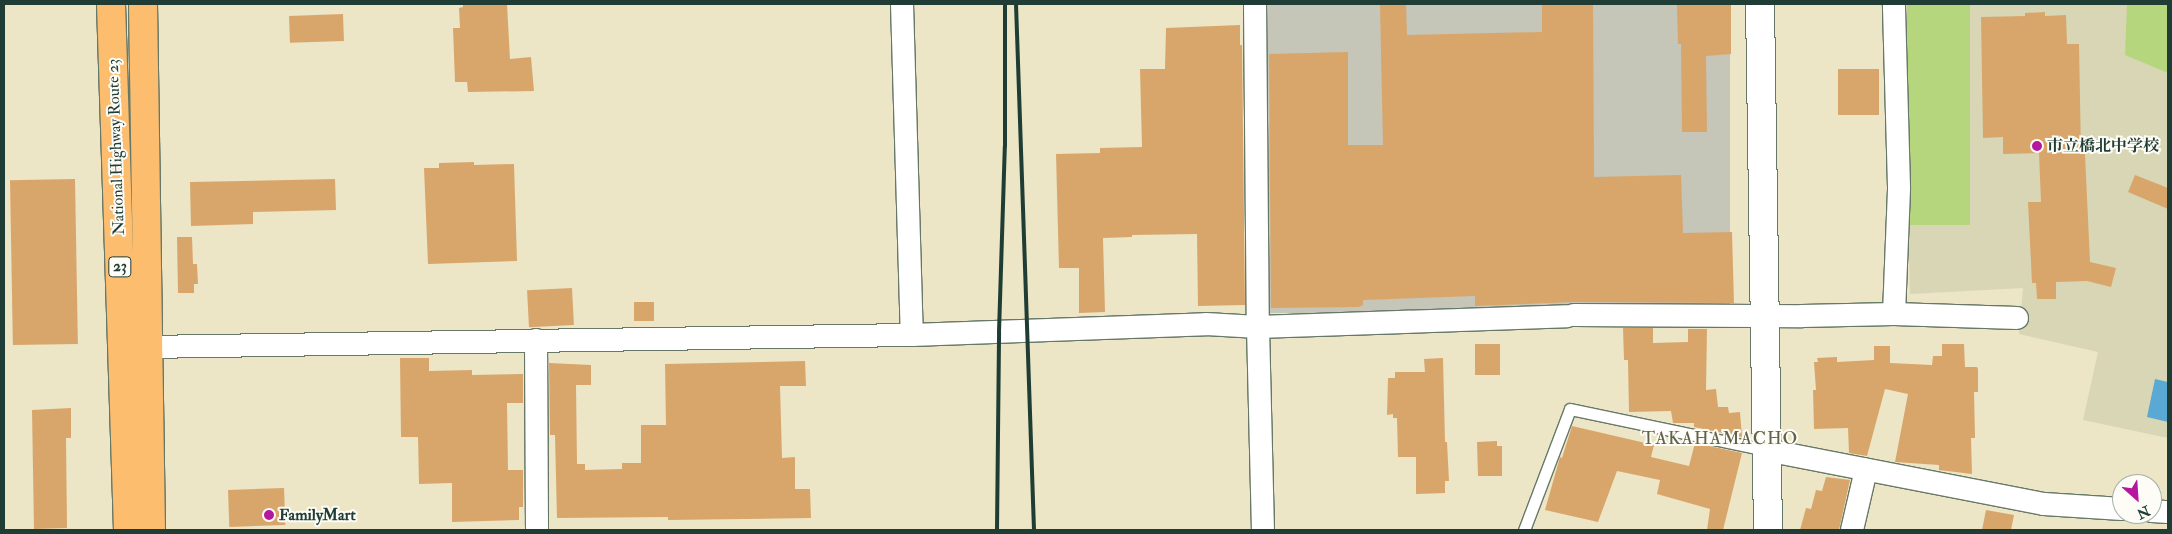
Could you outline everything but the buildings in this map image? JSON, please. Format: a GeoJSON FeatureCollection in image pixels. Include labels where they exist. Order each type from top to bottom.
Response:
{"type":"FeatureCollection","features":[{"type":"Feature","properties":{"kind":"highway","name":"National Highway Route 23"},"geometry":{"type":"LineString","coordinates":[[111,4],[128,530]]}},
{"type":"Feature","properties":{"kind":"highway","name":"National Highway Route 23"},"geometry":{"type":"LineString","coordinates":[[143,4],[146,347],[151,530]]}},
{"type":"Feature","properties":{"kind":"street"},"geometry":{"type":"LineString","coordinates":[[902,4],[912,335]]}},
{"type":"Feature","properties":{"kind":"street"},"geometry":{"type":"LineString","coordinates":[[1255,4],[1258,327],[1263,530]]}},
{"type":"Feature","properties":{"kind":"street"},"geometry":{"type":"LineString","coordinates":[[1760,4],[1768,530]]}},
{"type":"Feature","properties":{"kind":"street"},"geometry":{"type":"LineString","coordinates":[[1894,4],[1899,187],[1894,314]]}},
{"type":"Feature","properties":{"kind":"street"},"geometry":{"type":"LineString","coordinates":[[146,347],[912,335],[1206,324],[1258,327],[1570,315],[1765,316],[1894,314],[2017,318]]}},
{"type":"Feature","properties":{"kind":"street"},"geometry":{"type":"LineString","coordinates":[[536,340],[537,530]]}},
{"type":"Feature","properties":{"kind":"street"},"geometry":{"type":"LineString","coordinates":[[1766,450],[2044,504],[2112,508]]}},
{"type":"Feature","properties":{"kind":"street"},"geometry":{"type":"LineString","coordinates":[[1852,530],[1866,470]]}},
{"type":"Feature","properties":{"kind":"lane"},"geometry":{"type":"LineString","coordinates":[[1524,530],[1570,408],[1766,450]]}},
{"type":"Feature","properties":{"kind":"shaded area"},"geometry":{"type":"Polygon","coordinates":[[[1266,4],[1730,4],[1730,313],[1266,313],[1266,4]]]}},
{"type":"Feature","properties":{"kind":"shaded area","name":"市立橋北中学校"},"geometry":{"type":"Polygon","coordinates":[[[1902,4],[2168,4],[2168,438],[2083,420],[2098,352],[2019,334],[2023,288],[1910,294],[1902,4]]]}},
{"type":"Feature","properties":{"kind":"green space"},"geometry":{"type":"Polygon","coordinates":[[[1907,4],[1970,4],[1970,225],[1907,225],[1907,4]]]}},
{"type":"Feature","properties":{"kind":"green space"},"geometry":{"type":"Polygon","coordinates":[[[2127,4],[2168,4],[2168,73],[2125,55],[2127,4]]]}},
{"type":"Feature","properties":{"kind":"water"},"geometry":{"type":"Polygon","coordinates":[[[2155,379],[2168,382],[2168,422],[2147,417],[2155,379]]]}},
{"type":"Feature","properties":{"kind":"railway"},"geometry":{"type":"LineString","coordinates":[[997,530],[999,332],[1005,146],[1005,4]]}},
{"type":"Feature","properties":{"kind":"railway"},"geometry":{"type":"LineString","coordinates":[[1016,4],[1034,530]]}},
{"type":"Feature","properties":{"kind":"place","name":"市立橋北中学校"},"geometry":{"type":"Point","coordinates":[2037,146]}},
{"type":"Feature","properties":{"kind":"place","name":"FamilyMart"},"geometry":{"type":"Point","coordinates":[269,515]}},
{"type":"Feature","properties":{"kind":"district","name":"TAKAHAMACHO"},"geometry":{"type":"Point","coordinates":[1720,439]}}]}
